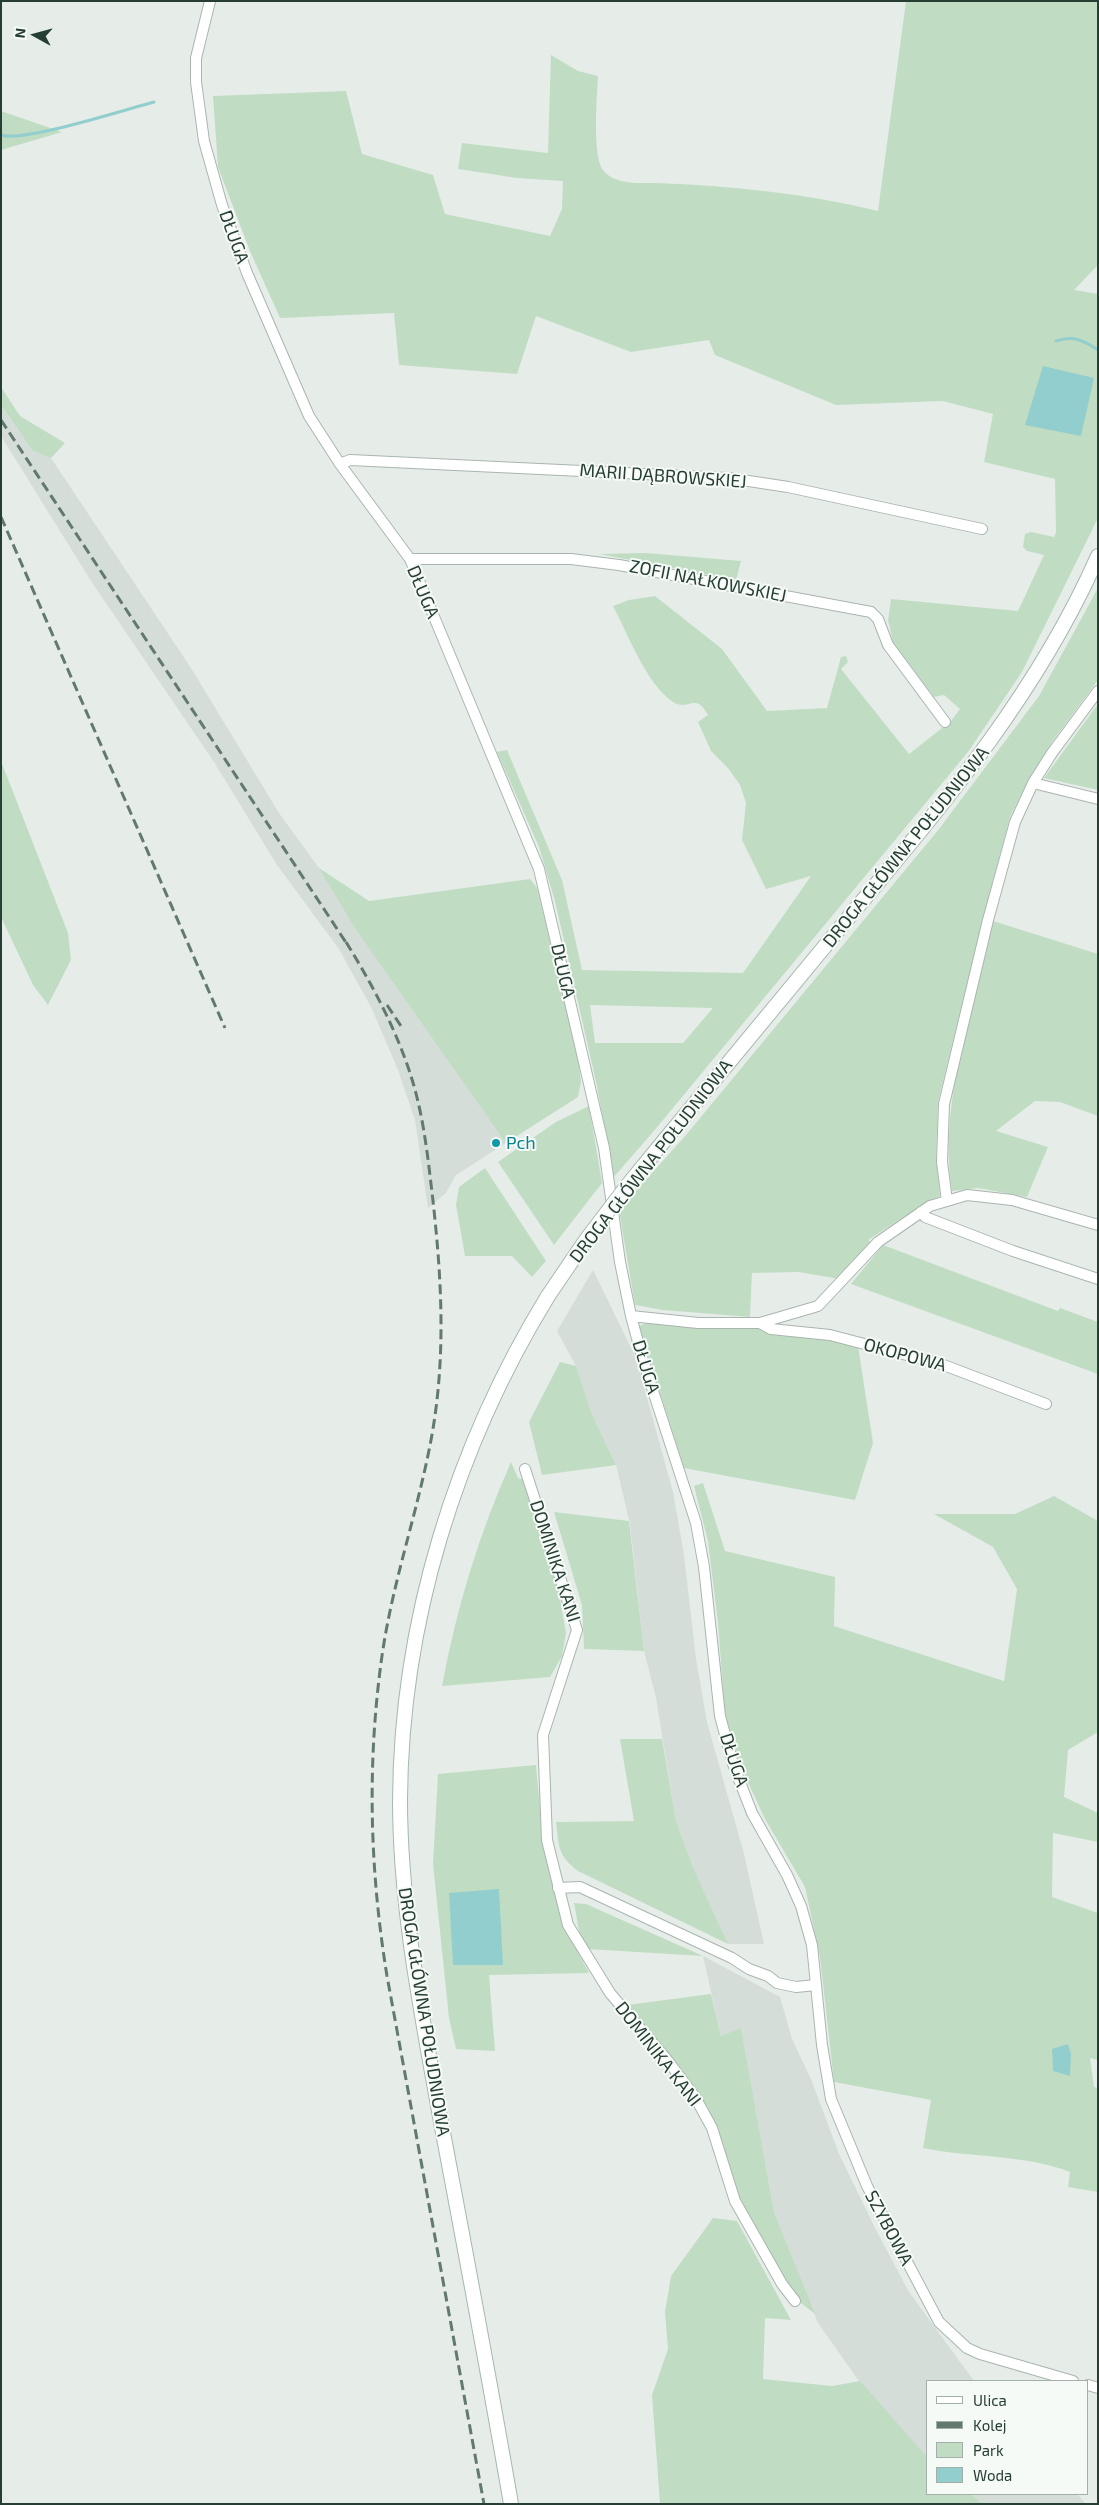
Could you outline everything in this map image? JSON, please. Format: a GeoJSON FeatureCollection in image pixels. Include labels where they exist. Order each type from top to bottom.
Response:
{"type":"FeatureCollection","features":[{"type":"Feature","properties":{"kind":"main road","name":"DROGA GŁÓWNA POŁUDNIOWA"},"geometry":{"type":"LineString","coordinates":[[511,2504],[418,1996],[403,1875],[400,1799],[405,1724],[413,1660],[425,1594],[442,1530],[463,1468],[485,1414],[526,1332],[548,1296],[586,1240],[627,1186],[976,762],[1039,670],[1068,620],[1098,556]]}},
{"type":"Feature","properties":{"kind":"street","name":"DŁUGA"},"geometry":{"type":"LineString","coordinates":[[210,1],[196,58],[196,82],[204,141],[222,204],[248,273],[309,416],[340,464],[410,559],[538,869],[604,1148],[631,1316],[642,1357],[696,1523],[704,1567],[720,1716],[733,1764],[752,1813],[787,1875],[800,1906],[812,1946],[816,1986]]}},
{"type":"Feature","properties":{"kind":"street","name":"MARII DĄBROWSKIEJ"},"geometry":{"type":"LineString","coordinates":[[340,464],[350,460],[729,478],[788,487],[982,529]]}},
{"type":"Feature","properties":{"kind":"street","name":"ZOFII NAŁKOWSKIEJ"},"geometry":{"type":"LineString","coordinates":[[410,559],[571,559],[619,565],[871,612],[878,619],[888,645],[945,722]]}},
{"type":"Feature","properties":{"kind":"street"},"geometry":{"type":"LineString","coordinates":[[947,1201],[942,1162],[944,1104],[986,929],[1015,822],[1033,783],[1052,753],[1098,691]]}},
{"type":"Feature","properties":{"kind":"street"},"geometry":{"type":"LineString","coordinates":[[1033,783],[1098,799]]}},
{"type":"Feature","properties":{"kind":"street","name":"OKOPOWA"},"geometry":{"type":"LineString","coordinates":[[631,1316],[698,1323],[760,1323],[818,1306],[878,1242],[930,1206],[966,1195],[987,1195],[1012,1200],[1098,1225]]}},
{"type":"Feature","properties":{"kind":"street"},"geometry":{"type":"LineString","coordinates":[[921,1212],[925,1217],[1004,1247],[1098,1279]]}},
{"type":"Feature","properties":{"kind":"street","name":"OKOPOWA"},"geometry":{"type":"LineString","coordinates":[[760,1323],[772,1329],[830,1335],[941,1364],[1046,1404]]}},
{"type":"Feature","properties":{"kind":"street","name":"DOMINIKA KANI"},"geometry":{"type":"LineString","coordinates":[[525,1468],[577,1630],[543,1735],[547,1840],[568,1925],[610,1994],[668,2061],[695,2097],[712,2128],[735,2201],[782,2284],[796,2301]]}},
{"type":"Feature","properties":{"kind":"street"},"geometry":{"type":"LineString","coordinates":[[558,1888],[580,1887],[732,1958],[750,1969],[768,1976],[777,1983],[796,1987],[816,1986]]}},
{"type":"Feature","properties":{"kind":"street","name":"SZYBOWA"},"geometry":{"type":"LineString","coordinates":[[816,1986],[822,2045],[831,2099],[867,2186],[939,2322],[967,2348],[980,2354],[1071,2380]]}},
{"type":"Feature","properties":{"kind":"shaded area"},"geometry":{"type":"Polygon","coordinates":[[[1,405],[32,450],[45,453],[51,458],[191,668],[279,813],[319,868],[506,1143],[456,1175],[446,1193],[428,1208],[415,1120],[398,1070],[372,1009],[339,949],[277,865],[214,762],[91,581],[1,436],[1,405]]]}},
{"type":"Feature","properties":{"kind":"shaded area"},"geometry":{"type":"Polygon","coordinates":[[[593,1270],[636,1358],[673,1492],[684,1555],[696,1659],[707,1722],[744,1854],[764,1944],[728,1944],[693,1867],[676,1821],[656,1698],[644,1651],[630,1524],[616,1465],[591,1412],[576,1366],[557,1331],[593,1270]]]}},
{"type":"Feature","properties":{"kind":"shaded area"},"geometry":{"type":"Polygon","coordinates":[[[703,1956],[780,1997],[792,2039],[811,2079],[839,2154],[875,2228],[909,2292],[973,2380],[926,2380],[926,2469],[899,2438],[818,2323],[774,2212],[741,2029],[721,2036],[703,1956]]]}},
{"type":"Feature","properties":{"kind":"shaded area"},"geometry":{"type":"Polygon","coordinates":[[[949,2495],[1078,2495],[1086,2504],[958,2504],[949,2495]]]}},
{"type":"Feature","properties":{"kind":"green space"},"geometry":{"type":"Polygon","coordinates":[[[906,1],[1098,1],[1098,265],[1074,290],[1098,294],[1098,518],[1022,672],[968,752],[613,1178],[597,1086],[555,901],[539,847],[497,752],[507,750],[562,880],[582,970],[743,973],[811,876],[766,889],[742,840],[746,803],[740,785],[728,768],[711,751],[698,722],[708,715],[699,704],[679,704],[663,694],[646,671],[613,606],[629,600],[655,596],[722,649],[767,711],[827,708],[841,657],[846,656],[848,662],[841,669],[909,754],[951,721],[960,709],[944,695],[934,697],[893,642],[888,620],[891,599],[1018,611],[1044,555],[1027,551],[1023,547],[1025,534],[1031,532],[1054,537],[1056,533],[1055,479],[984,462],[993,414],[943,401],[836,405],[715,355],[709,340],[631,352],[536,316],[517,374],[399,365],[394,313],[280,318],[250,251],[218,167],[213,96],[346,91],[362,154],[433,175],[445,214],[550,236],[562,209],[563,181],[517,178],[458,169],[462,143],[548,153],[551,55],[578,71],[598,76],[597,152],[603,170],[620,181],[768,191],[823,199],[878,211],[906,1]],[[590,1005],[595,1043],[683,1043],[712,1008],[590,1005]]]}},
{"type":"Feature","properties":{"kind":"green space"},"geometry":{"type":"Polygon","coordinates":[[[1,111],[62,132],[1,150],[1,111]]]}},
{"type":"Feature","properties":{"kind":"green space"},"geometry":{"type":"Polygon","coordinates":[[[1,387],[20,416],[65,443],[51,458],[32,450],[1,405],[1,387]]]}},
{"type":"Feature","properties":{"kind":"green space"},"geometry":{"type":"Polygon","coordinates":[[[646,553],[741,561],[736,580],[599,554],[646,553]]]}},
{"type":"Feature","properties":{"kind":"green space"},"geometry":{"type":"Polygon","coordinates":[[[1098,588],[1098,680],[1052,742],[1027,783],[1010,817],[990,891],[938,1101],[936,1157],[940,1196],[927,1202],[868,1240],[872,1242],[840,1279],[798,1272],[752,1273],[750,1317],[663,1310],[635,1305],[619,1210],[686,1135],[939,829],[1039,696],[1098,588]]]}},
{"type":"Feature","properties":{"kind":"green space"},"geometry":{"type":"Polygon","coordinates":[[[1098,704],[1098,790],[1044,778],[1098,704]]]}},
{"type":"Feature","properties":{"kind":"green space"},"geometry":{"type":"Polygon","coordinates":[[[1,761],[68,933],[71,960],[48,1005],[33,985],[1,917],[1,761]]]}},
{"type":"Feature","properties":{"kind":"green space"},"geometry":{"type":"Polygon","coordinates":[[[319,868],[369,901],[530,879],[537,888],[577,1047],[581,1082],[578,1097],[506,1143],[355,928],[319,868]]]}},
{"type":"Feature","properties":{"kind":"green space"},"geometry":{"type":"Polygon","coordinates":[[[993,921],[1098,954],[1098,1116],[1060,1102],[1035,1101],[996,1131],[1048,1147],[1027,1197],[978,1188],[952,1191],[949,1158],[954,1090],[960,1055],[993,921]]]}},
{"type":"Feature","properties":{"kind":"green space"},"geometry":{"type":"Polygon","coordinates":[[[589,1106],[602,1183],[554,1245],[498,1162],[556,1122],[589,1106]]]}},
{"type":"Feature","properties":{"kind":"green space"},"geometry":{"type":"Polygon","coordinates":[[[485,1168],[546,1261],[532,1277],[512,1256],[465,1256],[456,1205],[459,1187],[485,1168]]]}},
{"type":"Feature","properties":{"kind":"green space"},"geometry":{"type":"Polygon","coordinates":[[[883,1245],[1058,1311],[1060,1308],[1098,1322],[1098,1374],[851,1284],[883,1245]]]}},
{"type":"Feature","properties":{"kind":"green space"},"geometry":{"type":"Polygon","coordinates":[[[646,1323],[705,1328],[758,1326],[770,1334],[827,1338],[858,1346],[873,1443],[855,1500],[684,1468],[639,1326],[646,1323]]]}},
{"type":"Feature","properties":{"kind":"green space"},"geometry":{"type":"Polygon","coordinates":[[[560,1362],[576,1366],[591,1412],[616,1465],[542,1475],[529,1422],[560,1362]]]}},
{"type":"Feature","properties":{"kind":"green space"},"geometry":{"type":"Polygon","coordinates":[[[511,1462],[518,1478],[526,1480],[555,1571],[566,1633],[562,1656],[550,1677],[442,1686],[454,1629],[470,1572],[499,1489],[511,1462]]]}},
{"type":"Feature","properties":{"kind":"green space"},"geometry":{"type":"Polygon","coordinates":[[[703,1483],[725,1551],[835,1577],[834,1626],[1004,1681],[1017,1589],[993,1547],[934,1514],[1015,1514],[1054,1496],[1098,1521],[1098,1732],[1068,1750],[1064,1797],[1098,1813],[1098,1842],[1053,1833],[1052,1897],[1098,1913],[1098,2060],[1090,2058],[1094,2087],[1098,2088],[1098,2192],[1068,2187],[1070,2172],[1052,2166],[1016,2159],[923,2148],[931,2100],[834,2082],[820,1957],[805,1887],[765,1819],[740,1765],[725,1714],[718,1623],[708,1541],[694,1486],[703,1483]]]}},
{"type":"Feature","properties":{"kind":"green space"},"geometry":{"type":"Polygon","coordinates":[[[554,1512],[629,1521],[644,1651],[584,1649],[582,1605],[554,1512]]]}},
{"type":"Feature","properties":{"kind":"green space"},"geometry":{"type":"Polygon","coordinates":[[[620,1739],[662,1739],[676,1821],[693,1867],[728,1944],[578,1871],[571,1866],[563,1855],[559,1845],[556,1822],[634,1821],[620,1739]]]}},
{"type":"Feature","properties":{"kind":"green space"},"geometry":{"type":"Polygon","coordinates":[[[536,1765],[542,1819],[551,1872],[566,1923],[589,1973],[489,1975],[495,2051],[456,2049],[449,2018],[433,1864],[438,1774],[536,1765]]]}},
{"type":"Feature","properties":{"kind":"green space"},"geometry":{"type":"Polygon","coordinates":[[[574,1903],[586,1904],[703,1956],[587,1949],[580,1936],[574,1903]]]}},
{"type":"Feature","properties":{"kind":"green space"},"geometry":{"type":"Polygon","coordinates":[[[711,1994],[721,2036],[741,2028],[774,2212],[815,2314],[793,2297],[742,2208],[708,2108],[678,2066],[658,2046],[627,2005],[711,1994]]]}},
{"type":"Feature","properties":{"kind":"green space"},"geometry":{"type":"Polygon","coordinates":[[[713,2218],[737,2221],[791,2320],[765,2318],[763,2379],[832,2386],[860,2381],[926,2456],[926,2495],[971,2495],[981,2503],[660,2504],[652,2395],[668,2349],[665,2312],[671,2276],[713,2218]]]}},
{"type":"Feature","properties":{"kind":"water"},"geometry":{"type":"Polygon","coordinates":[[[1043,366],[1094,378],[1081,436],[1025,425],[1043,366]]]}},
{"type":"Feature","properties":{"kind":"water"},"geometry":{"type":"Polygon","coordinates":[[[499,1889],[503,1965],[453,1965],[449,1893],[499,1889]]]}},
{"type":"Feature","properties":{"kind":"water"},"geometry":{"type":"Polygon","coordinates":[[[1068,2044],[1071,2054],[1070,2076],[1053,2071],[1052,2049],[1068,2044]]]}},
{"type":"Feature","properties":{"kind":"waterway"},"geometry":{"type":"LineString","coordinates":[[1,135],[12,136],[52,130],[154,102]]}},
{"type":"Feature","properties":{"kind":"waterway"},"geometry":{"type":"LineString","coordinates":[[1056,341],[1068,338],[1078,340],[1098,350]]}},
{"type":"Feature","properties":{"kind":"railway"},"geometry":{"type":"LineString","coordinates":[[1,420],[349,947]]}},
{"type":"Feature","properties":{"kind":"railway"},"geometry":{"type":"LineString","coordinates":[[1,517],[225,1028]]}},
{"type":"Feature","properties":{"kind":"railway"},"geometry":{"type":"LineString","coordinates":[[346,942],[383,1007],[411,1076],[425,1138],[439,1261],[441,1351],[436,1410],[419,1496],[385,1634],[374,1742],[372,1820],[377,1898],[387,1976],[484,2504]]}},
{"type":"Feature","properties":{"kind":"railway"},"geometry":{"type":"LineString","coordinates":[[387,1005],[401,1026]]}},
{"type":"Feature","properties":{"kind":"place","name":"Pch"},"geometry":{"type":"Point","coordinates":[496,1143]}}]}
